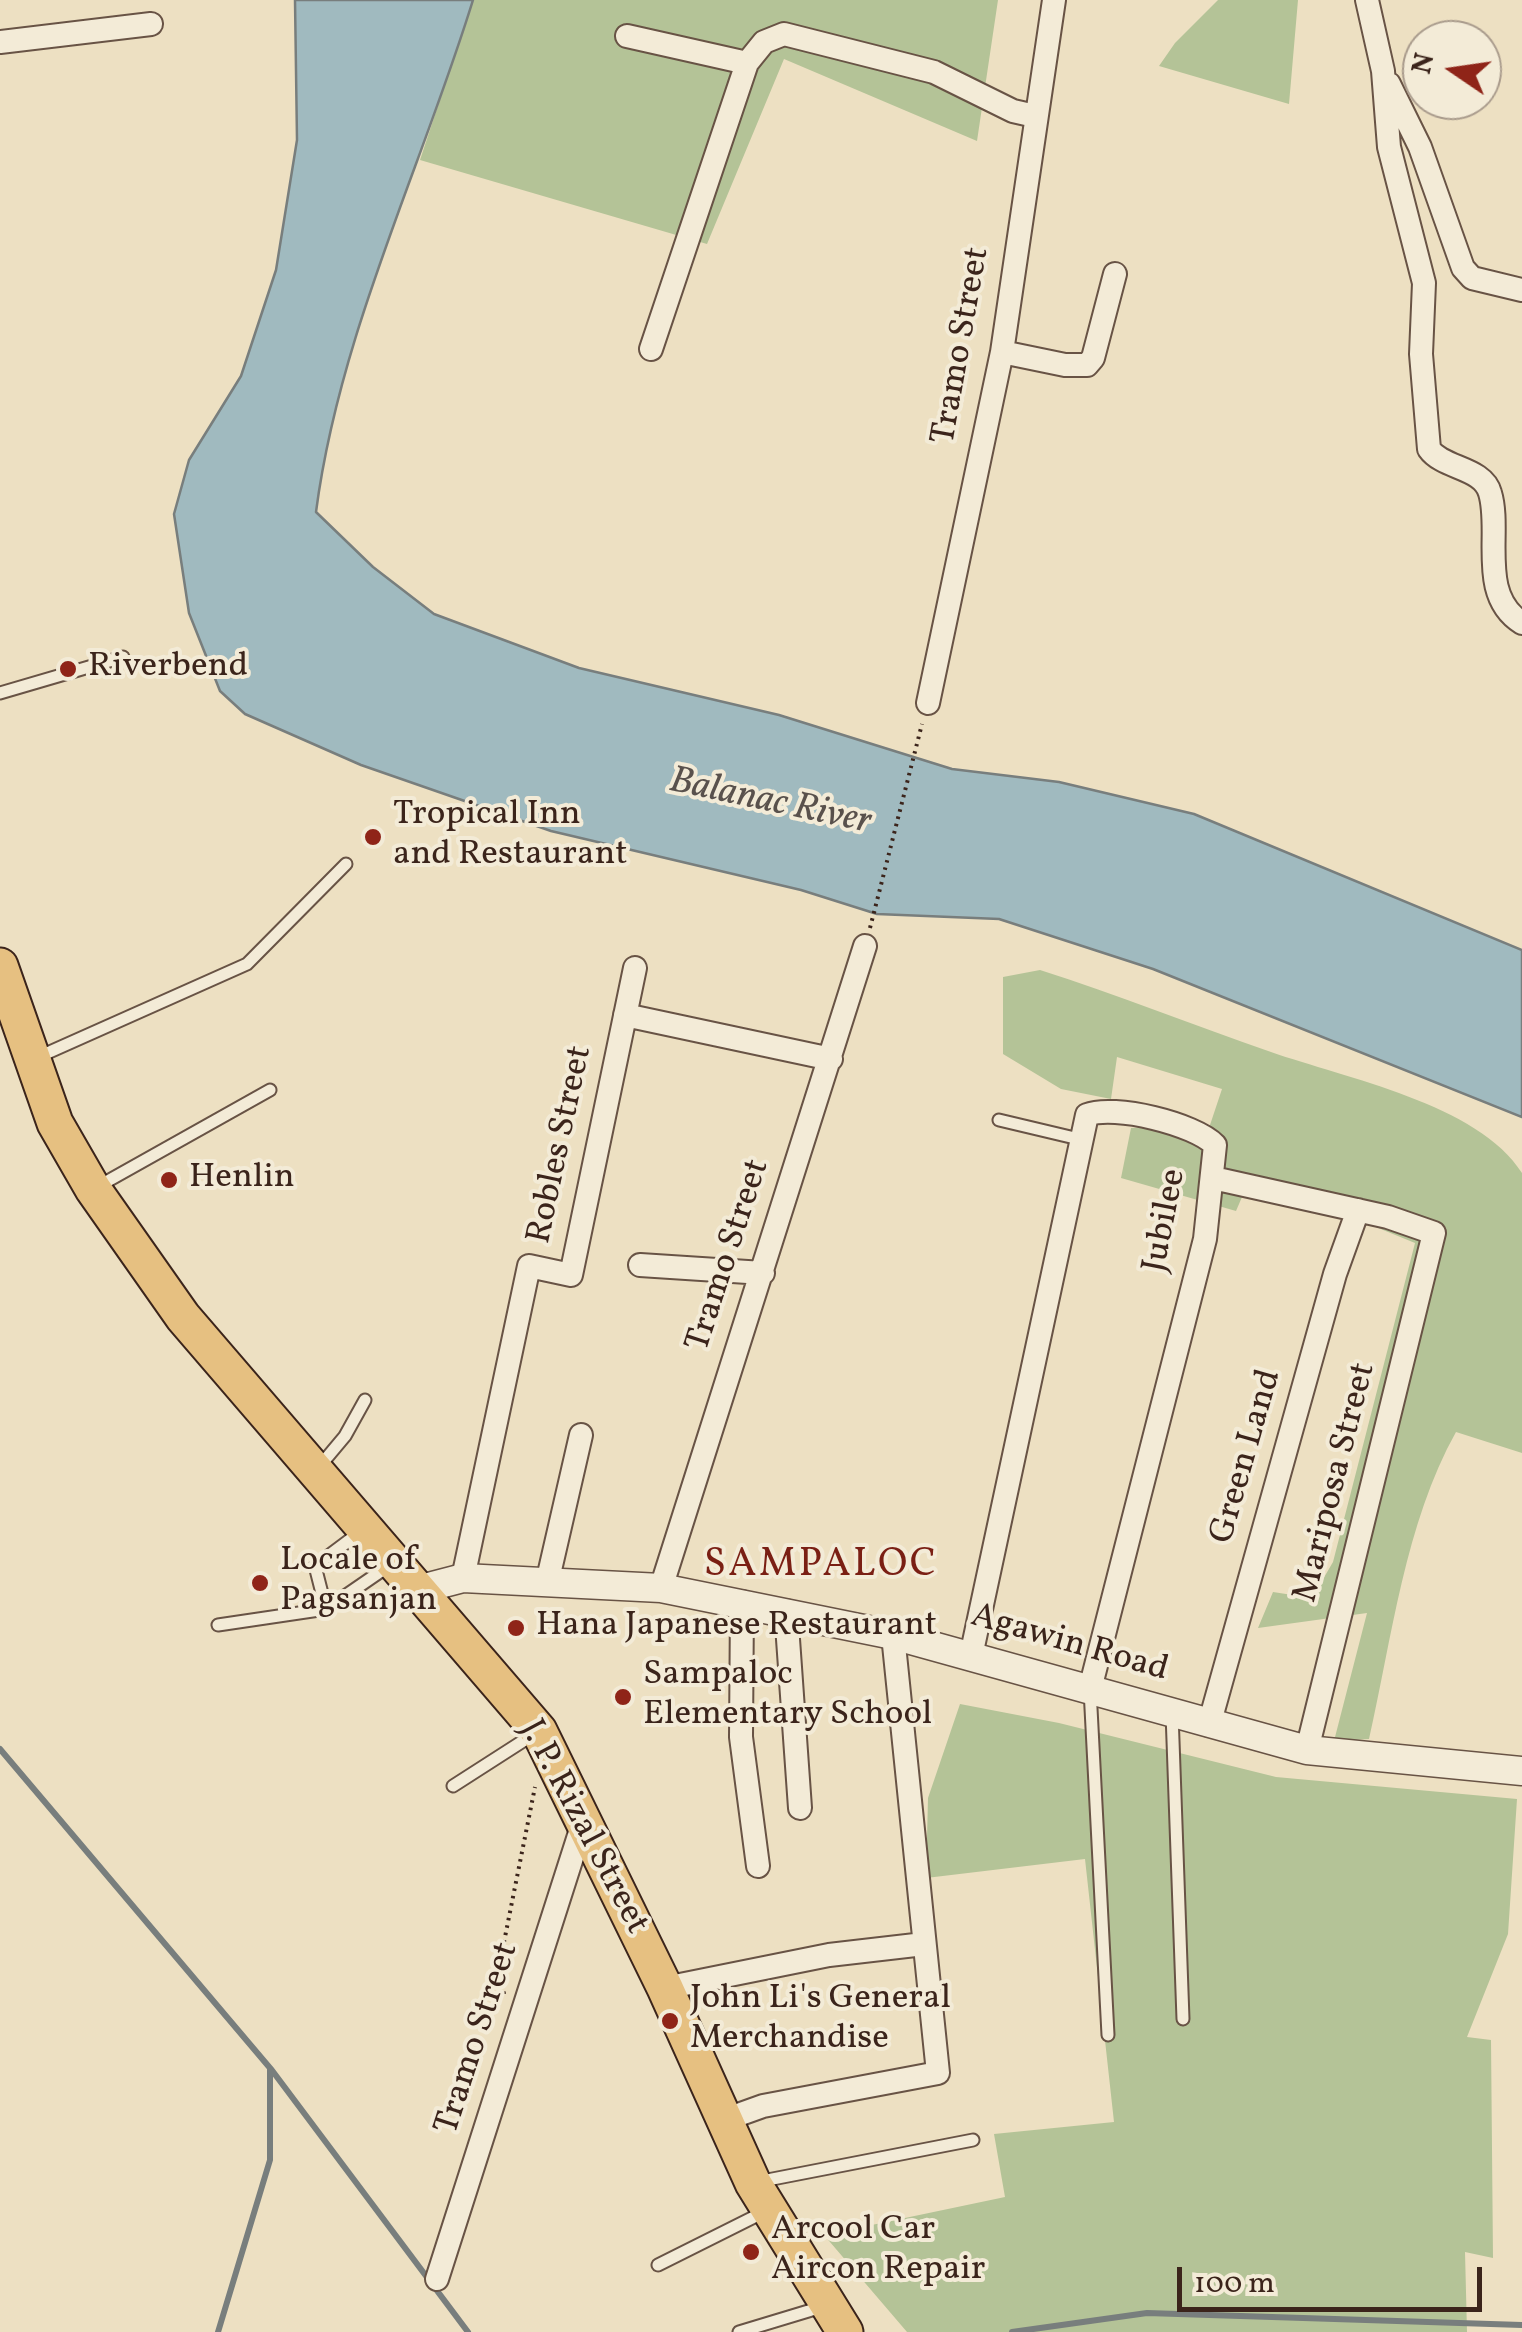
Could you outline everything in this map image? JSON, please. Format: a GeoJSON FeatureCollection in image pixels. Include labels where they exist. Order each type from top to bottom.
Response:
{"type":"FeatureCollection","features":[{"type":"Feature","properties":{"kind":"main road","name":"J. P. Rizal Street"},"geometry":{"type":"LineString","coordinates":[[0,966],[55,1124],[93,1189],[182,1317],[542,1737],[665,1988],[760,2197],[835,2319]]}},
{"type":"Feature","properties":{"kind":"street","name":"Tramo Street"},"geometry":{"type":"LineString","coordinates":[[928,702],[1002,352],[1054,0]]}},
{"type":"Feature","properties":{"kind":"street"},"geometry":{"type":"LineString","coordinates":[[1367,0],[1383,72],[1389,148],[1424,283],[1422,354],[1430,449],[1437,460],[1479,478],[1490,492],[1491,560],[1505,607],[1522,623]]}},
{"type":"Feature","properties":{"kind":"street"},"geometry":{"type":"LineString","coordinates":[[0,42],[151,24]]}},
{"type":"Feature","properties":{"kind":"street"},"geometry":{"type":"LineString","coordinates":[[652,349],[746,63],[764,42],[784,34],[934,72],[1013,111],[1034,116]]}},
{"type":"Feature","properties":{"kind":"street"},"geometry":{"type":"LineString","coordinates":[[627,36],[746,63]]}},
{"type":"Feature","properties":{"kind":"street"},"geometry":{"type":"LineString","coordinates":[[1383,72],[1420,147],[1463,268],[1472,278],[1522,290]]}},
{"type":"Feature","properties":{"kind":"street"},"geometry":{"type":"LineString","coordinates":[[1002,352],[1065,365],[1087,364],[1093,358],[1116,274]]}},
{"type":"Feature","properties":{"kind":"street","name":"Tramo Street"},"geometry":{"type":"LineString","coordinates":[[661,1588],[676,1530],[763,1273],[868,936]]}},
{"type":"Feature","properties":{"kind":"street","name":"Robles Street"},"geometry":{"type":"LineString","coordinates":[[463,1578],[528,1266],[570,1275],[635,968]]}},
{"type":"Feature","properties":{"kind":"street"},"geometry":{"type":"LineString","coordinates":[[626,1015],[831,1059]]}},
{"type":"Feature","properties":{"kind":"street","name":"Jubilee"},"geometry":{"type":"LineString","coordinates":[[1079,1139],[1087,1116],[1104,1108],[1202,1132],[1215,1145],[1204,1239],[1090,1689]]}},
{"type":"Feature","properties":{"kind":"street"},"geometry":{"type":"LineString","coordinates":[[971,1656],[1079,1139]]}},
{"type":"Feature","properties":{"kind":"street"},"geometry":{"type":"LineString","coordinates":[[1213,1178],[1358,1210]]}},
{"type":"Feature","properties":{"kind":"street","name":"Mariposa Street"},"geometry":{"type":"LineString","coordinates":[[1306,1750],[1434,1233],[1358,1210]]}},
{"type":"Feature","properties":{"kind":"street","name":"Green Land"},"geometry":{"type":"LineString","coordinates":[[1209,1724],[1336,1274],[1358,1210]]}},
{"type":"Feature","properties":{"kind":"street"},"geometry":{"type":"LineString","coordinates":[[640,1265],[763,1273]]}},
{"type":"Feature","properties":{"kind":"street"},"geometry":{"type":"LineString","coordinates":[[548,1583],[580,1435]]}},
{"type":"Feature","properties":{"kind":"street","name":"Agawin Road"},"geometry":{"type":"LineString","coordinates":[[417,1590],[463,1578],[661,1588],[892,1635],[1306,1750],[1522,1771]]}},
{"type":"Feature","properties":{"kind":"street"},"geometry":{"type":"LineString","coordinates":[[742,1602],[741,1738],[758,1866]]}},
{"type":"Feature","properties":{"kind":"street"},"geometry":{"type":"LineString","coordinates":[[786,1612],[800,1808]]}},
{"type":"Feature","properties":{"kind":"street"},"geometry":{"type":"LineString","coordinates":[[724,2120],[763,2106],[938,2073],[892,1635]]}},
{"type":"Feature","properties":{"kind":"street","name":"Tramo Street"},"geometry":{"type":"LineString","coordinates":[[437,2278],[584,1820]]}},
{"type":"Feature","properties":{"kind":"street"},"geometry":{"type":"LineString","coordinates":[[665,1988],[829,1955],[924,1944]]}},
{"type":"Feature","properties":{"kind":"lane"},"geometry":{"type":"LineString","coordinates":[[0,693],[123,657]]}},
{"type":"Feature","properties":{"kind":"lane"},"geometry":{"type":"LineString","coordinates":[[32,1060],[246,964],[346,864]]}},
{"type":"Feature","properties":{"kind":"lane"},"geometry":{"type":"LineString","coordinates":[[93,1189],[270,1090]]}},
{"type":"Feature","properties":{"kind":"lane"},"geometry":{"type":"LineString","coordinates":[[999,1120],[1079,1139]]}},
{"type":"Feature","properties":{"kind":"lane"},"geometry":{"type":"LineString","coordinates":[[316,1470],[346,1436],[364,1400]]}},
{"type":"Feature","properties":{"kind":"lane"},"geometry":{"type":"LineString","coordinates":[[326,1609],[315,1566],[366,1528]]}},
{"type":"Feature","properties":{"kind":"lane"},"geometry":{"type":"LineString","coordinates":[[218,1625],[326,1609],[395,1562]]}},
{"type":"Feature","properties":{"kind":"lane"},"geometry":{"type":"LineString","coordinates":[[1090,1689],[1108,2035]]}},
{"type":"Feature","properties":{"kind":"lane"},"geometry":{"type":"LineString","coordinates":[[1172,1713],[1183,2018]]}},
{"type":"Feature","properties":{"kind":"lane"},"geometry":{"type":"LineString","coordinates":[[453,1786],[542,1737]]}},
{"type":"Feature","properties":{"kind":"lane"},"geometry":{"type":"LineString","coordinates":[[658,2264],[760,2197],[973,2140]]}},
{"type":"Feature","properties":{"kind":"lane"},"geometry":{"type":"LineString","coordinates":[[738,2332],[835,2319]]}},
{"type":"Feature","properties":{"kind":"path"},"geometry":{"type":"LineString","coordinates":[[868,936],[919,737]]}},
{"type":"Feature","properties":{"kind":"path"},"geometry":{"type":"LineString","coordinates":[[507,2009],[499,1967],[542,1737]]}},
{"type":"Feature","properties":{"kind":"green space"},"geometry":{"type":"Polygon","coordinates":[[[473,0],[998,0],[977,141],[784,59],[707,244],[420,160],[473,0]]]}},
{"type":"Feature","properties":{"kind":"green space"},"geometry":{"type":"Polygon","coordinates":[[[1218,0],[1298,0],[1289,104],[1159,66],[1175,43],[1218,0]]]}},
{"type":"Feature","properties":{"kind":"green space"},"geometry":{"type":"Polygon","coordinates":[[[1040,970],[1408,1096],[1475,1129],[1502,1149],[1522,1173],[1522,1453],[1456,1432],[1412,1542],[1369,1739],[1334,1741],[1367,1613],[1258,1628],[1273,1592],[1312,1598],[1333,1562],[1415,1243],[1251,1176],[1236,1211],[1121,1178],[1131,1128],[1210,1125],[1222,1089],[1117,1057],[1111,1099],[1061,1089],[1003,1054],[1003,977],[1040,970]]]}},
{"type":"Feature","properties":{"kind":"green space"},"geometry":{"type":"Polygon","coordinates":[[[960,1704],[1059,1723],[1276,1777],[1517,1799],[1508,1934],[1467,2037],[1491,2040],[1493,2258],[1465,2252],[1467,2332],[907,2332],[824,2235],[1005,2197],[994,2134],[1114,2122],[1085,1859],[926,1878],[928,1798],[960,1704]]]}},
{"type":"Feature","properties":{"kind":"water","name":"Balanac River"},"geometry":{"type":"Polygon","coordinates":[[[295,0],[473,0],[362,317],[327,446],[316,512],[373,567],[434,614],[579,668],[779,715],[952,769],[1059,782],[1194,814],[1522,950],[1522,1117],[1153,969],[999,919],[877,914],[801,890],[551,831],[361,765],[245,714],[220,691],[189,613],[174,514],[189,460],[241,376],[276,270],[297,140],[295,0]]]}},
{"type":"Feature","properties":{"kind":"waterway"},"geometry":{"type":"LineString","coordinates":[[0,1749],[270,2068],[270,2160],[218,2332]]}},
{"type":"Feature","properties":{"kind":"waterway"},"geometry":{"type":"LineString","coordinates":[[271,2069],[468,2332]]}},
{"type":"Feature","properties":{"kind":"waterway"},"geometry":{"type":"LineString","coordinates":[[1012,2332],[1147,2313],[1522,2325]]}},
{"type":"Feature","properties":{"kind":"place","name":"Riverbend"},"geometry":{"type":"Point","coordinates":[68,669]}},
{"type":"Feature","properties":{"kind":"place","name":"Tropical Inn and Restaurant"},"geometry":{"type":"Point","coordinates":[373,837]}},
{"type":"Feature","properties":{"kind":"place","name":"Henlin"},"geometry":{"type":"Point","coordinates":[169,1180]}},
{"type":"Feature","properties":{"kind":"place","name":"Locale of Pagsanjan"},"geometry":{"type":"Point","coordinates":[260,1583]}},
{"type":"Feature","properties":{"kind":"place","name":"Hana Japanese Restaurant"},"geometry":{"type":"Point","coordinates":[516,1628]}},
{"type":"Feature","properties":{"kind":"place","name":"Sampaloc Elementary School"},"geometry":{"type":"Point","coordinates":[623,1697]}},
{"type":"Feature","properties":{"kind":"place","name":"John Li's General Merchandise"},"geometry":{"type":"Point","coordinates":[670,2021]}},
{"type":"Feature","properties":{"kind":"place","name":"Arcool Car Aircon Repair"},"geometry":{"type":"Point","coordinates":[751,2252]}},
{"type":"Feature","properties":{"kind":"district","name":"SAMPALOC"},"geometry":{"type":"Point","coordinates":[821,1568]}}]}
